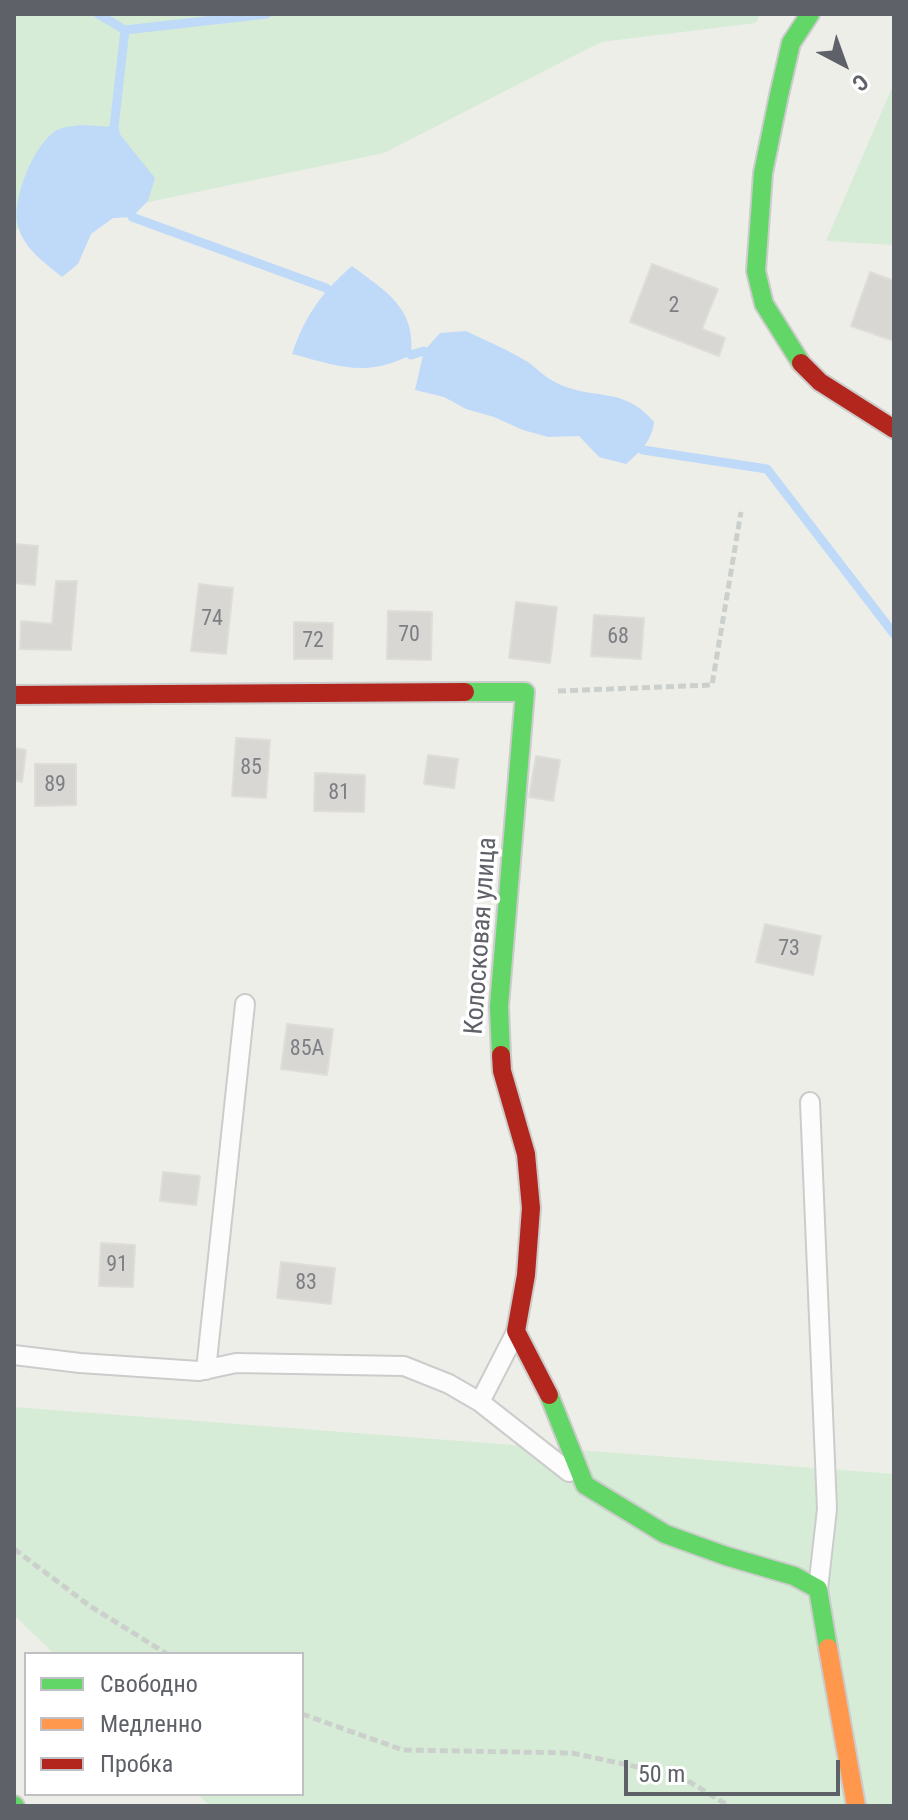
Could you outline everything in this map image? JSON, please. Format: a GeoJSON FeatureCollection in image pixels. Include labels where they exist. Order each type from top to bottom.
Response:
{"type":"FeatureCollection","features":[{"type":"Feature","properties":{"kind":"street"},"geometry":{"type":"LineString","coordinates":[[810,14],[791,43],[763,173],[756,271],[764,304],[795,357],[820,382],[894,429]]}},
{"type":"Feature","properties":{"kind":"street"},"geometry":{"type":"LineString","coordinates":[[14,695],[525,692]]}},
{"type":"Feature","properties":{"kind":"street","name":"Колосковая улица"},"geometry":{"type":"LineString","coordinates":[[516,1331],[526,1275],[531,1208],[526,1154],[502,1071],[499,1006],[525,692]]}},
{"type":"Feature","properties":{"kind":"street"},"geometry":{"type":"LineString","coordinates":[[516,1331],[545,1386],[585,1485],[665,1534],[794,1576],[818,1589],[856,1806]]}},
{"type":"Feature","properties":{"kind":"lane"},"geometry":{"type":"LineString","coordinates":[[206,1370],[245,1004]]}},
{"type":"Feature","properties":{"kind":"lane"},"geometry":{"type":"LineString","coordinates":[[810,1102],[827,1509],[818,1589]]}},
{"type":"Feature","properties":{"kind":"lane"},"geometry":{"type":"LineString","coordinates":[[480,1402],[516,1331]]}},
{"type":"Feature","properties":{"kind":"lane"},"geometry":{"type":"LineString","coordinates":[[14,1355],[80,1363],[206,1370],[236,1363],[404,1366],[449,1384],[480,1402],[585,1485]]}},
{"type":"Feature","properties":{"kind":"path"},"geometry":{"type":"LineString","coordinates":[[525,692],[712,685],[741,512]]}},
{"type":"Feature","properties":{"kind":"path"},"geometry":{"type":"LineString","coordinates":[[14,1549],[90,1606],[164,1652]]}},
{"type":"Feature","properties":{"kind":"path"},"geometry":{"type":"LineString","coordinates":[[304,1715],[403,1750],[572,1753],[680,1776],[729,1806]]}},
{"type":"Feature","properties":{"kind":"green space"},"geometry":{"type":"Polygon","coordinates":[[[14,14],[760,14],[756,23],[601,42],[384,153],[14,230],[14,14]]]}},
{"type":"Feature","properties":{"kind":"green space"},"geometry":{"type":"Polygon","coordinates":[[[894,83],[894,245],[826,241],[894,83]]]}},
{"type":"Feature","properties":{"kind":"green space"},"geometry":{"type":"Polygon","coordinates":[[[14,1407],[894,1474],[894,1806],[210,1806],[199,1796],[304,1796],[304,1652],[52,1652],[14,1615],[14,1407]]]}},
{"type":"Feature","properties":{"kind":"water"},"geometry":{"type":"Polygon","coordinates":[[[81,125],[114,127],[155,178],[148,201],[132,217],[113,218],[91,234],[78,264],[62,277],[25,242],[18,226],[18,202],[26,173],[48,137],[59,129],[81,125]]]}},
{"type":"Feature","properties":{"kind":"water"},"geometry":{"type":"Polygon","coordinates":[[[352,266],[386,292],[403,312],[409,324],[411,355],[380,366],[352,368],[292,354],[315,306],[352,266]]]}},
{"type":"Feature","properties":{"kind":"water"},"geometry":{"type":"Polygon","coordinates":[[[466,331],[528,362],[550,379],[567,387],[618,398],[642,410],[654,422],[648,440],[626,464],[599,457],[579,436],[548,437],[523,430],[466,409],[444,397],[415,390],[424,351],[440,333],[466,331]]]}},
{"type":"Feature","properties":{"kind":"building"},"geometry":{"type":"Polygon","coordinates":[[[652,264],[718,289],[702,329],[725,338],[719,356],[630,322],[652,264]]]}},
{"type":"Feature","properties":{"kind":"building"},"geometry":{"type":"Polygon","coordinates":[[[870,272],[894,281],[894,341],[851,326],[870,272]]]}},
{"type":"Feature","properties":{"kind":"building"},"geometry":{"type":"Polygon","coordinates":[[[14,544],[38,546],[35,585],[14,583],[14,544]]]}},
{"type":"Feature","properties":{"kind":"building"},"geometry":{"type":"Polygon","coordinates":[[[56,581],[77,581],[71,650],[20,649],[21,621],[52,624],[56,581]]]}},
{"type":"Feature","properties":{"kind":"building"},"geometry":{"type":"Polygon","coordinates":[[[199,584],[233,588],[226,654],[191,651],[199,584]]]}},
{"type":"Feature","properties":{"kind":"building"},"geometry":{"type":"Polygon","coordinates":[[[516,602],[557,607],[550,663],[509,658],[516,602]]]}},
{"type":"Feature","properties":{"kind":"building"},"geometry":{"type":"Polygon","coordinates":[[[388,611],[432,612],[431,660],[387,659],[388,611]]]}},
{"type":"Feature","properties":{"kind":"building"},"geometry":{"type":"Polygon","coordinates":[[[594,615],[644,618],[641,659],[591,656],[594,615]]]}},
{"type":"Feature","properties":{"kind":"building"},"geometry":{"type":"Polygon","coordinates":[[[294,622],[333,623],[332,659],[294,659],[294,622]]]}},
{"type":"Feature","properties":{"kind":"building"},"geometry":{"type":"Polygon","coordinates":[[[236,738],[270,740],[266,798],[232,796],[236,738]]]}},
{"type":"Feature","properties":{"kind":"building"},"geometry":{"type":"Polygon","coordinates":[[[14,748],[26,750],[22,782],[14,780],[14,748]]]}},
{"type":"Feature","properties":{"kind":"building"},"geometry":{"type":"Polygon","coordinates":[[[428,755],[458,759],[454,788],[424,784],[428,755]]]}},
{"type":"Feature","properties":{"kind":"building"},"geometry":{"type":"Polygon","coordinates":[[[536,756],[560,760],[553,801],[529,797],[536,756]]]}},
{"type":"Feature","properties":{"kind":"building"},"geometry":{"type":"Polygon","coordinates":[[[35,764],[76,764],[76,805],[35,806],[35,764]]]}},
{"type":"Feature","properties":{"kind":"building"},"geometry":{"type":"Polygon","coordinates":[[[315,773],[365,775],[364,812],[314,811],[315,773]]]}},
{"type":"Feature","properties":{"kind":"building"},"geometry":{"type":"Polygon","coordinates":[[[765,924],[821,936],[813,975],[756,962],[765,924]]]}},
{"type":"Feature","properties":{"kind":"building"},"geometry":{"type":"Polygon","coordinates":[[[287,1024],[333,1029],[327,1075],[281,1069],[287,1024]]]}},
{"type":"Feature","properties":{"kind":"building"},"geometry":{"type":"Polygon","coordinates":[[[163,1172],[200,1176],[196,1205],[160,1201],[163,1172]]]}},
{"type":"Feature","properties":{"kind":"building"},"geometry":{"type":"Polygon","coordinates":[[[101,1243],[135,1245],[133,1287],[99,1286],[101,1243]]]}},
{"type":"Feature","properties":{"kind":"building"},"geometry":{"type":"Polygon","coordinates":[[[281,1262],[335,1268],[331,1304],[277,1298],[281,1262]]]}},
{"type":"Feature","properties":{"kind":"waterway"},"geometry":{"type":"LineString","coordinates":[[98,14],[125,30],[267,14]]}},
{"type":"Feature","properties":{"kind":"waterway"},"geometry":{"type":"LineString","coordinates":[[116,137],[114,127],[125,30]]}},
{"type":"Feature","properties":{"kind":"waterway"},"geometry":{"type":"LineString","coordinates":[[130,206],[132,217],[326,288],[335,295]]}},
{"type":"Feature","properties":{"kind":"waterway"},"geometry":{"type":"LineString","coordinates":[[404,349],[411,355],[424,351],[433,355]]}},
{"type":"Feature","properties":{"kind":"waterway"},"geometry":{"type":"LineString","coordinates":[[633,445],[643,450],[767,469],[894,634]]}},
{"type":"Feature","properties":{"kind":"traffic: fast"},"geometry":{"type":"LineString","coordinates":[[801,363],[764,304],[756,271],[763,173],[779,95],[791,43],[810,14]]}},
{"type":"Feature","properties":{"kind":"traffic: fast"},"geometry":{"type":"LineString","coordinates":[[465,692],[525,692],[499,1006],[501,1055]]}},
{"type":"Feature","properties":{"kind":"traffic: fast"},"geometry":{"type":"LineString","coordinates":[[549,1395],[585,1485],[665,1534],[794,1576],[818,1589],[828,1648]]}},
{"type":"Feature","properties":{"kind":"traffic: slow"},"geometry":{"type":"LineString","coordinates":[[828,1648],[856,1806]]}},
{"type":"Feature","properties":{"kind":"traffic: jam"},"geometry":{"type":"LineString","coordinates":[[801,363],[820,382],[894,429]]}},
{"type":"Feature","properties":{"kind":"traffic: jam"},"geometry":{"type":"LineString","coordinates":[[14,695],[465,692]]}},
{"type":"Feature","properties":{"kind":"traffic: jam"},"geometry":{"type":"LineString","coordinates":[[501,1055],[502,1071],[526,1154],[531,1208],[526,1275],[516,1331],[549,1395]]}}]}
